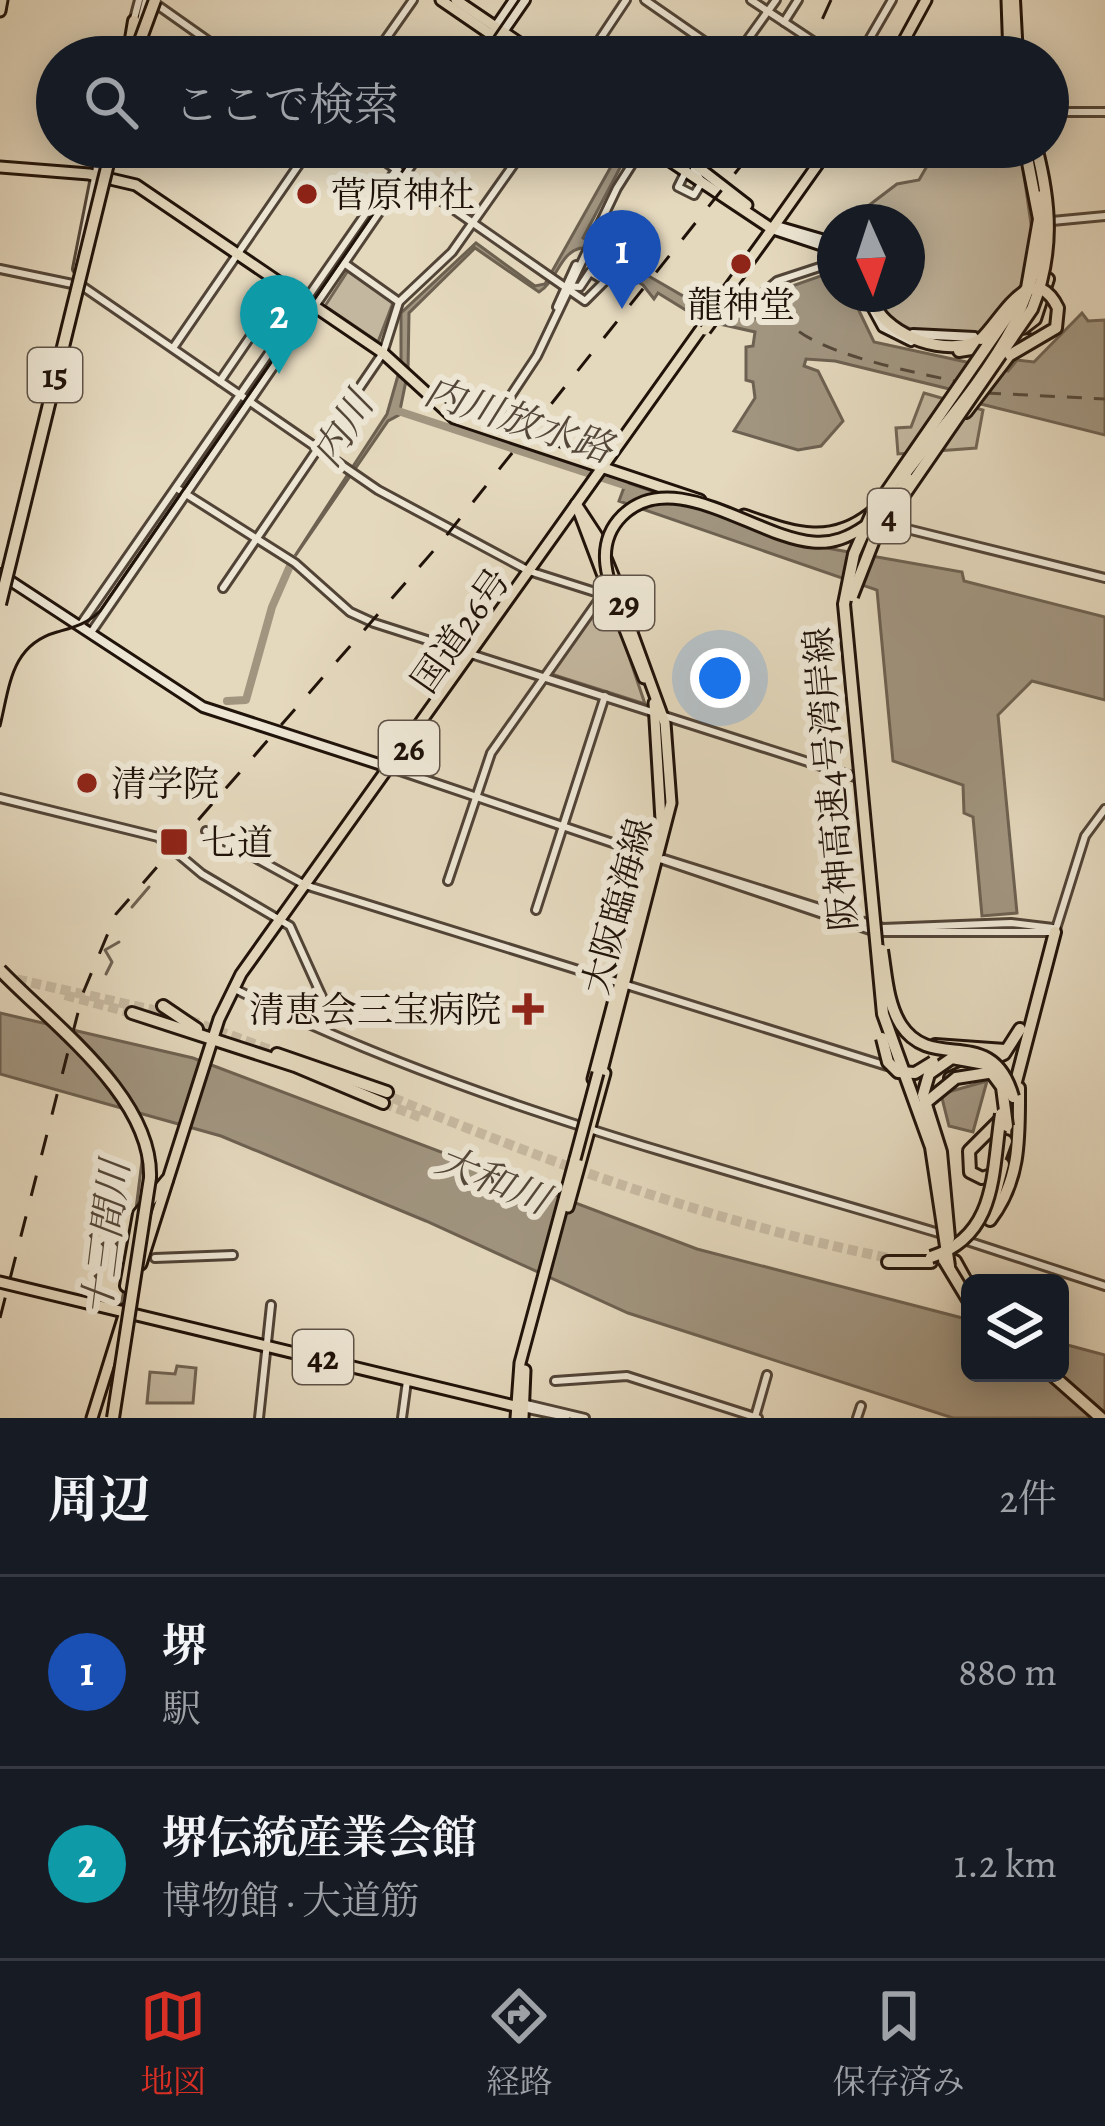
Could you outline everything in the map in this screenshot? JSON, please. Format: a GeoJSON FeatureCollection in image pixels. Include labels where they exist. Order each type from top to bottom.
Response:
{"type":"FeatureCollection","features":[{"type":"Feature","properties":{"kind":"highway"},"geometry":{"type":"LineString","coordinates":[[142,36],[152,17],[153,0]]}},
{"type":"Feature","properties":{"kind":"highway"},"geometry":{"type":"LineString","coordinates":[[139,36],[153,0]]}},
{"type":"Feature","properties":{"kind":"highway"},"geometry":{"type":"LineString","coordinates":[[1012,0],[1013,36]]}},
{"type":"Feature","properties":{"kind":"highway"},"geometry":{"type":"LineString","coordinates":[[133,36],[134,21]]}},
{"type":"Feature","properties":{"kind":"highway","name":"15"},"geometry":{"type":"LineString","coordinates":[[0,589],[103,168]]}},
{"type":"Feature","properties":{"kind":"highway","name":"15"},"geometry":{"type":"LineString","coordinates":[[0,606],[103,168]]}},
{"type":"Feature","properties":{"kind":"highway"},"geometry":{"type":"LineString","coordinates":[[981,339],[1030,272],[1032,168]]}},
{"type":"Feature","properties":{"kind":"highway","name":"阪神高速4号湾岸線"},"geometry":{"type":"LineString","coordinates":[[961,1284],[944,1251],[932,1148],[888,1038],[844,636],[846,590],[872,513],[1011,317],[1033,271],[1039,219],[1033,168]]}},
{"type":"Feature","properties":{"kind":"highway","name":"阪神高速4号湾岸線"},"geometry":{"type":"LineString","coordinates":[[963,1274],[950,1247],[934,1138],[890,1030],[849,644],[850,601],[871,542],[1022,329],[1043,278],[1049,216],[1036,168]]}},
{"type":"Feature","properties":{"kind":"highway"},"geometry":{"type":"LineString","coordinates":[[998,342],[1030,325],[1048,279],[1053,201],[1040,168]]}},
{"type":"Feature","properties":{"kind":"highway"},"geometry":{"type":"LineString","coordinates":[[880,312],[890,327],[916,339],[961,345],[981,339],[1024,291],[1043,292],[1057,305],[1054,331],[1012,353],[955,426]]}},
{"type":"Feature","properties":{"kind":"highway"},"geometry":{"type":"LineString","coordinates":[[948,348],[986,351],[1037,338],[1052,326],[1054,310],[1043,296],[1027,294],[1011,307],[956,393]]}},
{"type":"Feature","properties":{"kind":"highway","name":"4"},"geometry":{"type":"LineString","coordinates":[[876,929],[890,995],[906,1031]]}},
{"type":"Feature","properties":{"kind":"highway","name":"4"},"geometry":{"type":"LineString","coordinates":[[876,929],[880,1022],[888,1062],[907,1074],[952,1053],[982,1058],[1005,1087],[1013,1124]]}},
{"type":"Feature","properties":{"kind":"highway"},"geometry":{"type":"LineString","coordinates":[[929,1095],[972,1066],[1000,1057],[1014,1041],[1054,931]]}},
{"type":"Feature","properties":{"kind":"highway"},"geometry":{"type":"LineString","coordinates":[[1013,1124],[999,1166],[990,1176],[978,1178],[968,1170],[966,1156],[1009,1104],[1054,931]]}},
{"type":"Feature","properties":{"kind":"highway"},"geometry":{"type":"LineString","coordinates":[[0,973],[119,1099],[141,1136],[144,1187],[120,1334]]}},
{"type":"Feature","properties":{"kind":"highway"},"geometry":{"type":"LineString","coordinates":[[0,973],[124,1099],[147,1141],[149,1178],[113,1418]]}},
{"type":"Feature","properties":{"kind":"highway"},"geometry":{"type":"LineString","coordinates":[[163,1006],[214,1043]]}},
{"type":"Feature","properties":{"kind":"highway"},"geometry":{"type":"LineString","coordinates":[[966,1240],[989,1198],[1028,1008]]}},
{"type":"Feature","properties":{"kind":"highway"},"geometry":{"type":"LineString","coordinates":[[132,1013],[385,1097]]}},
{"type":"Feature","properties":{"kind":"highway"},"geometry":{"type":"LineString","coordinates":[[888,1260],[931,1259],[968,1244],[990,1220],[1010,1185],[1027,1026]]}},
{"type":"Feature","properties":{"kind":"highway"},"geometry":{"type":"LineString","coordinates":[[906,1031],[928,1043],[966,1045],[994,1053],[1014,1041]]}},
{"type":"Feature","properties":{"kind":"highway"},"geometry":{"type":"LineString","coordinates":[[906,1031],[931,1048],[987,1056],[1005,1076],[1010,1167],[990,1220]]}},
{"type":"Feature","properties":{"kind":"highway","name":"4"},"geometry":{"type":"LineString","coordinates":[[950,1247],[941,1152],[923,1095],[929,1074],[942,1062],[968,1058],[988,1066],[1004,1093],[1013,1124]]}},
{"type":"Feature","properties":{"kind":"highway"},"geometry":{"type":"LineString","coordinates":[[929,1095],[956,1078],[984,1070],[1001,1077],[1009,1098]]}},
{"type":"Feature","properties":{"kind":"highway","name":"4"},"geometry":{"type":"LineString","coordinates":[[929,1095],[921,1117],[938,1235],[949,1274],[961,1289]]}},
{"type":"Feature","properties":{"kind":"highway"},"geometry":{"type":"LineString","coordinates":[[931,1259],[966,1240],[993,1204],[1006,1141]]}},
{"type":"Feature","properties":{"kind":"highway"},"geometry":{"type":"LineString","coordinates":[[113,1418],[120,1334],[139,1214],[167,1180]]}},
{"type":"Feature","properties":{"kind":"highway"},"geometry":{"type":"LineString","coordinates":[[108,1380],[117,1396],[113,1418]]}},
{"type":"Feature","properties":{"kind":"highway"},"geometry":{"type":"LineString","coordinates":[[1061,1382],[1103,1416]]}},
{"type":"Feature","properties":{"kind":"highway"},"geometry":{"type":"LineString","coordinates":[[1069,1382],[1103,1416]]}},
{"type":"Feature","properties":{"kind":"main road"},"geometry":{"type":"LineString","coordinates":[[0,11],[2,0]]}},
{"type":"Feature","properties":{"kind":"main road"},"geometry":{"type":"LineString","coordinates":[[452,0],[504,36]]}},
{"type":"Feature","properties":{"kind":"main road"},"geometry":{"type":"LineString","coordinates":[[452,0],[507,36]]}},
{"type":"Feature","properties":{"kind":"main road"},"geometry":{"type":"LineString","coordinates":[[498,31],[514,0]]}},
{"type":"Feature","properties":{"kind":"main road"},"geometry":{"type":"LineString","coordinates":[[498,31],[525,0]]}},
{"type":"Feature","properties":{"kind":"main road"},"geometry":{"type":"LineString","coordinates":[[908,36],[928,0]]}},
{"type":"Feature","properties":{"kind":"main road"},"geometry":{"type":"LineString","coordinates":[[0,167],[100,176],[143,189],[383,353],[451,416],[802,538],[836,537],[875,524],[993,358]]}},
{"type":"Feature","properties":{"kind":"main road"},"geometry":{"type":"LineString","coordinates":[[693,168],[773,227]]}},
{"type":"Feature","properties":{"kind":"main road","name":"国道26号"},"geometry":{"type":"LineString","coordinates":[[124,1312],[235,990],[817,168]]}},
{"type":"Feature","properties":{"kind":"main road","name":"大阪臨海線"},"geometry":{"type":"LineString","coordinates":[[660,715],[605,559],[612,530],[628,511],[651,500],[675,499],[804,541],[846,537],[874,516],[1018,318],[1034,279],[1042,238],[1042,196],[1036,168]]}},
{"type":"Feature","properties":{"kind":"main road"},"geometry":{"type":"LineString","coordinates":[[688,170],[746,205]]}},
{"type":"Feature","properties":{"kind":"main road"},"geometry":{"type":"LineString","coordinates":[[688,170],[773,227],[817,240]]}},
{"type":"Feature","properties":{"kind":"main road"},"geometry":{"type":"LineString","coordinates":[[883,312],[896,328],[943,339],[985,334],[1041,305]]}},
{"type":"Feature","properties":{"kind":"main road"},"geometry":{"type":"LineString","coordinates":[[875,312],[893,334],[948,348],[976,349],[998,342],[1022,317]]}},
{"type":"Feature","properties":{"kind":"main road"},"geometry":{"type":"LineString","coordinates":[[602,472],[797,533],[833,534],[897,489]]}},
{"type":"Feature","properties":{"kind":"main road","name":"29"},"geometry":{"type":"LineString","coordinates":[[578,506],[607,596],[653,700]]}},
{"type":"Feature","properties":{"kind":"main road","name":"29"},"geometry":{"type":"LineString","coordinates":[[578,506],[625,603],[660,715]]}},
{"type":"Feature","properties":{"kind":"main road"},"geometry":{"type":"LineString","coordinates":[[875,524],[878,506]]}},
{"type":"Feature","properties":{"kind":"main road"},"geometry":{"type":"LineString","coordinates":[[4,575],[211,709],[391,768]]}},
{"type":"Feature","properties":{"kind":"main road","name":"大阪臨海線"},"geometry":{"type":"LineString","coordinates":[[519,1409],[530,1336],[657,856],[663,788],[660,715],[628,628]]}},
{"type":"Feature","properties":{"kind":"main road"},"geometry":{"type":"LineString","coordinates":[[578,1155],[623,985]]}},
{"type":"Feature","properties":{"kind":"main road","name":"国道26号"},"geometry":{"type":"LineString","coordinates":[[93,1418],[184,1137]]}},
{"type":"Feature","properties":{"kind":"main road","name":"42"},"geometry":{"type":"LineString","coordinates":[[0,1282],[519,1409]]}},
{"type":"Feature","properties":{"kind":"main road","name":"国道26号"},"geometry":{"type":"LineString","coordinates":[[93,1418],[120,1334]]}},
{"type":"Feature","properties":{"kind":"main road","name":"42"},"geometry":{"type":"LineString","coordinates":[[265,1345],[519,1409]]}},
{"type":"Feature","properties":{"kind":"street"},"geometry":{"type":"LineString","coordinates":[[134,21],[153,0],[202,36]]}},
{"type":"Feature","properties":{"kind":"street"},"geometry":{"type":"LineString","coordinates":[[387,36],[412,0]]}},
{"type":"Feature","properties":{"kind":"street"},"geometry":{"type":"LineString","coordinates":[[602,36],[626,0]]}},
{"type":"Feature","properties":{"kind":"street"},"geometry":{"type":"LineString","coordinates":[[645,0],[699,36]]}},
{"type":"Feature","properties":{"kind":"street"},"geometry":{"type":"LineString","coordinates":[[751,0],[804,36]]}},
{"type":"Feature","properties":{"kind":"street"},"geometry":{"type":"LineString","coordinates":[[748,36],[776,0]]}},
{"type":"Feature","properties":{"kind":"street"},"geometry":{"type":"LineString","coordinates":[[784,23],[798,0]]}},
{"type":"Feature","properties":{"kind":"street"},"geometry":{"type":"LineString","coordinates":[[872,36],[892,0]]}},
{"type":"Feature","properties":{"kind":"street"},"geometry":{"type":"LineString","coordinates":[[494,36],[498,31]]}},
{"type":"Feature","properties":{"kind":"street"},"geometry":{"type":"LineString","coordinates":[[496,36],[498,31]]}},
{"type":"Feature","properties":{"kind":"street"},"geometry":{"type":"LineString","coordinates":[[1069,112],[1105,112]]}},
{"type":"Feature","properties":{"kind":"street"},"geometry":{"type":"LineString","coordinates":[[0,589],[102,168]]}},
{"type":"Feature","properties":{"kind":"street"},"geometry":{"type":"LineString","coordinates":[[173,348],[297,168]]}},
{"type":"Feature","properties":{"kind":"street"},"geometry":{"type":"LineString","coordinates":[[394,168],[589,302],[605,280],[590,272],[580,287],[569,287]]}},
{"type":"Feature","properties":{"kind":"street"},"geometry":{"type":"LineString","coordinates":[[311,303],[344,263],[402,168]]}},
{"type":"Feature","properties":{"kind":"street"},"geometry":{"type":"LineString","coordinates":[[92,631],[150,537],[218,447],[404,168]]}},
{"type":"Feature","properties":{"kind":"street"},"geometry":{"type":"LineString","coordinates":[[223,588],[383,353],[399,302],[452,252],[512,168]]}},
{"type":"Feature","properties":{"kind":"street"},"geometry":{"type":"LineString","coordinates":[[488,430],[632,168]]}},
{"type":"Feature","properties":{"kind":"street"},"geometry":{"type":"LineString","coordinates":[[688,170],[679,188],[693,196],[703,184]]}},
{"type":"Feature","properties":{"kind":"street"},"geometry":{"type":"LineString","coordinates":[[1022,317],[1048,265],[1052,218],[1105,216]]}},
{"type":"Feature","properties":{"kind":"street"},"geometry":{"type":"LineString","coordinates":[[344,263],[399,302]]}},
{"type":"Feature","properties":{"kind":"street"},"geometry":{"type":"LineString","coordinates":[[0,268],[76,284],[353,472],[531,572],[607,596],[490,753],[448,881]]}},
{"type":"Feature","properties":{"kind":"street"},"geometry":{"type":"LineString","coordinates":[[694,295],[749,307],[777,281],[817,268]]}},
{"type":"Feature","properties":{"kind":"street"},"geometry":{"type":"LineString","coordinates":[[220,381],[285,286]]}},
{"type":"Feature","properties":{"kind":"street"},"geometry":{"type":"LineString","coordinates":[[182,491],[210,442],[245,400]]}},
{"type":"Feature","properties":{"kind":"street"},"geometry":{"type":"LineString","coordinates":[[210,442],[218,447]]}},
{"type":"Feature","properties":{"kind":"street"},"geometry":{"type":"LineString","coordinates":[[182,491],[291,561],[350,612],[855,777]]}},
{"type":"Feature","properties":{"kind":"street"},"geometry":{"type":"LineString","coordinates":[[833,534],[875,524],[1105,578]]}},
{"type":"Feature","properties":{"kind":"street"},"geometry":{"type":"LineString","coordinates":[[0,606],[4,575]]}},
{"type":"Feature","properties":{"kind":"street"},"geometry":{"type":"LineString","coordinates":[[81,624],[119,584]]}},
{"type":"Feature","properties":{"kind":"street"},"geometry":{"type":"LineString","coordinates":[[536,910],[605,696]]}},
{"type":"Feature","properties":{"kind":"street"},"geometry":{"type":"LineString","coordinates":[[391,768],[876,929],[1054,931],[1085,836],[1105,809]]}},
{"type":"Feature","properties":{"kind":"street"},"geometry":{"type":"LineString","coordinates":[[0,798],[154,835],[202,874],[282,920],[328,1010],[323,1029]]}},
{"type":"Feature","properties":{"kind":"street"},"geometry":{"type":"LineString","coordinates":[[206,831],[307,886],[887,1066],[898,1061]]}},
{"type":"Feature","properties":{"kind":"street"},"geometry":{"type":"LineString","coordinates":[[876,929],[885,1014],[898,1061],[934,1107],[944,1235]]}},
{"type":"Feature","properties":{"kind":"street"},"geometry":{"type":"LineString","coordinates":[[235,990],[434,1077],[1105,1288]]}},
{"type":"Feature","properties":{"kind":"street"},"geometry":{"type":"LineString","coordinates":[[155,1258],[232,1255]]}},
{"type":"Feature","properties":{"kind":"street"},"geometry":{"type":"LineString","coordinates":[[259,1418],[271,1305]]}},
{"type":"Feature","properties":{"kind":"street"},"geometry":{"type":"LineString","coordinates":[[555,1381],[627,1376],[756,1418],[767,1375]]}},
{"type":"Feature","properties":{"kind":"street"},"geometry":{"type":"LineString","coordinates":[[402,1418],[406,1381]]}},
{"type":"Feature","properties":{"kind":"street"},"geometry":{"type":"LineString","coordinates":[[857,1418],[861,1406]]}},
{"type":"Feature","properties":{"kind":"street"},"geometry":{"type":"LineString","coordinates":[[519,1409],[570,1418]]}},
{"type":"Feature","properties":{"kind":"street"},"geometry":{"type":"LineString","coordinates":[[519,1409],[585,1418]]}},
{"type":"Feature","properties":{"kind":"shaded area"},"geometry":{"type":"Polygon","coordinates":[[[926,168],[1023,168],[1032,231],[1024,283],[978,334],[947,337],[917,332],[887,312],[925,312],[925,204],[871,204],[897,184],[919,180],[926,168]]]}},
{"type":"Feature","properties":{"kind":"shaded area"},"geometry":{"type":"Polygon","coordinates":[[[349,269],[394,300],[378,342],[325,306],[349,269]]]}},
{"type":"Feature","properties":{"kind":"shaded area"},"geometry":{"type":"Polygon","coordinates":[[[924,393],[983,410],[976,448],[898,454],[896,428],[911,427],[924,393]]]}},
{"type":"Feature","properties":{"kind":"shaded area"},"geometry":{"type":"Polygon","coordinates":[[[602,599],[610,600],[645,704],[551,674],[602,599]]]}},
{"type":"Feature","properties":{"kind":"shaded area"},"geometry":{"type":"Polygon","coordinates":[[[177,1366],[196,1368],[193,1403],[147,1403],[150,1372],[175,1374],[177,1366]]]}},
{"type":"Feature","properties":{"kind":"water"},"geometry":{"type":"Polygon","coordinates":[[[610,168],[620,168],[583,238],[697,304],[760,319],[792,286],[817,277],[817,312],[860,312],[874,342],[1008,371],[1017,360],[1034,362],[1082,313],[1088,321],[1105,320],[1105,435],[981,404],[982,397],[835,361],[806,359],[804,366],[818,371],[843,421],[821,446],[798,450],[734,431],[755,398],[753,382],[746,380],[746,347],[753,346],[755,332],[702,320],[658,293],[654,299],[643,285],[581,248],[568,255],[539,292],[475,248],[409,313],[408,371],[399,415],[388,421],[289,565],[387,414],[401,365],[401,313],[476,243],[535,286],[545,284],[610,168]]]}},
{"type":"Feature","properties":{"kind":"water"},"geometry":{"type":"Polygon","coordinates":[[[626,482],[804,544],[962,572],[964,581],[1105,617],[1105,700],[1032,681],[998,715],[1017,913],[982,916],[973,817],[964,813],[963,785],[893,761],[877,590],[619,501],[626,482]]]}},
{"type":"Feature","properties":{"kind":"water","name":"大和川"},"geometry":{"type":"Polygon","coordinates":[[[0,1013],[193,1058],[697,1249],[961,1318],[961,1382],[1069,1382],[1069,1345],[1105,1355],[1105,1418],[953,1418],[628,1313],[426,1221],[221,1136],[0,1074],[0,1013]]]}},
{"type":"Feature","properties":{"kind":"water"},"geometry":{"type":"Polygon","coordinates":[[[987,1081],[973,1132],[949,1126],[941,1094],[987,1081]]]}},
{"type":"Feature","properties":{"kind":"waterway","name":"内川放水路"},"geometry":{"type":"LineString","coordinates":[[395,410],[624,485]]}},
{"type":"Feature","properties":{"kind":"waterway","name":"内川"},"geometry":{"type":"LineString","coordinates":[[227,701],[246,700],[272,607],[293,559]]}},
{"type":"Feature","properties":{"kind":"waterway"},"geometry":{"type":"LineString","coordinates":[[132,907],[149,887]]}},
{"type":"Feature","properties":{"kind":"waterway"},"geometry":{"type":"LineString","coordinates":[[106,974],[112,962],[105,950],[119,942]]}},
{"type":"Feature","properties":{"kind":"waterway","name":"十三間川"},"geometry":{"type":"LineString","coordinates":[[136,1209],[143,1153]]}},
{"type":"Feature","properties":{"kind":"waterway","name":"十三間川"},"geometry":{"type":"LineString","coordinates":[[117,1327],[124,1290]]}},
{"type":"Feature","properties":{"kind":"ferry route"},"geometry":{"type":"LineString","coordinates":[[792,286],[793,305],[785,317],[814,340],[862,359],[954,381]]}},
{"type":"Feature","properties":{"kind":"ferry route"},"geometry":{"type":"LineString","coordinates":[[986,393],[1105,399]]}},
{"type":"Feature","properties":{"kind":"tunnel"},"geometry":{"type":"LineString","coordinates":[[2,976],[171,1014]]}},
{"type":"Feature","properties":{"kind":"tunnel"},"geometry":{"type":"LineString","coordinates":[[65,995],[132,1013]]}},
{"type":"Feature","properties":{"kind":"tunnel"},"geometry":{"type":"LineString","coordinates":[[189,1020],[284,1055]]}},
{"type":"Feature","properties":{"kind":"tunnel"},"geometry":{"type":"LineString","coordinates":[[379,1092],[630,1188],[758,1227],[889,1258]]}},
{"type":"Feature","properties":{"kind":"tunnel"},"geometry":{"type":"LineString","coordinates":[[383,1103],[420,1117]]}},
{"type":"Feature","properties":{"kind":"tram line"},"geometry":{"type":"LineString","coordinates":[[494,36],[519,0]]}},
{"type":"Feature","properties":{"kind":"tram line"},"geometry":{"type":"LineString","coordinates":[[0,726],[21,657],[42,638],[100,611],[405,168]]}},
{"type":"Feature","properties":{"kind":"railway"},"geometry":{"type":"LineString","coordinates":[[815,36],[831,0]]}},
{"type":"Feature","properties":{"kind":"railway"},"geometry":{"type":"LineString","coordinates":[[0,1318],[83,993],[116,914],[442,541],[739,168]]}},
{"type":"Feature","properties":{"kind":"place","name":"菅原神社"},"geometry":{"type":"Point","coordinates":[307,194]}},
{"type":"Feature","properties":{"kind":"place","name":"龍神堂"},"geometry":{"type":"Point","coordinates":[741,264]}},
{"type":"Feature","properties":{"kind":"place","name":"堺"},"geometry":{"type":"Point","coordinates":[622,309]}},
{"type":"Feature","properties":{"kind":"place","name":"堺伝統産業会館"},"geometry":{"type":"Point","coordinates":[279,374]}},
{"type":"Feature","properties":{"kind":"place","name":"清学院"},"geometry":{"type":"Point","coordinates":[87,783]}},
{"type":"Feature","properties":{"kind":"place","name":"七道"},"geometry":{"type":"Point","coordinates":[174,842]}},
{"type":"Feature","properties":{"kind":"place","name":"清恵会三宝病院"},"geometry":{"type":"Point","coordinates":[528,1009]}}]}
